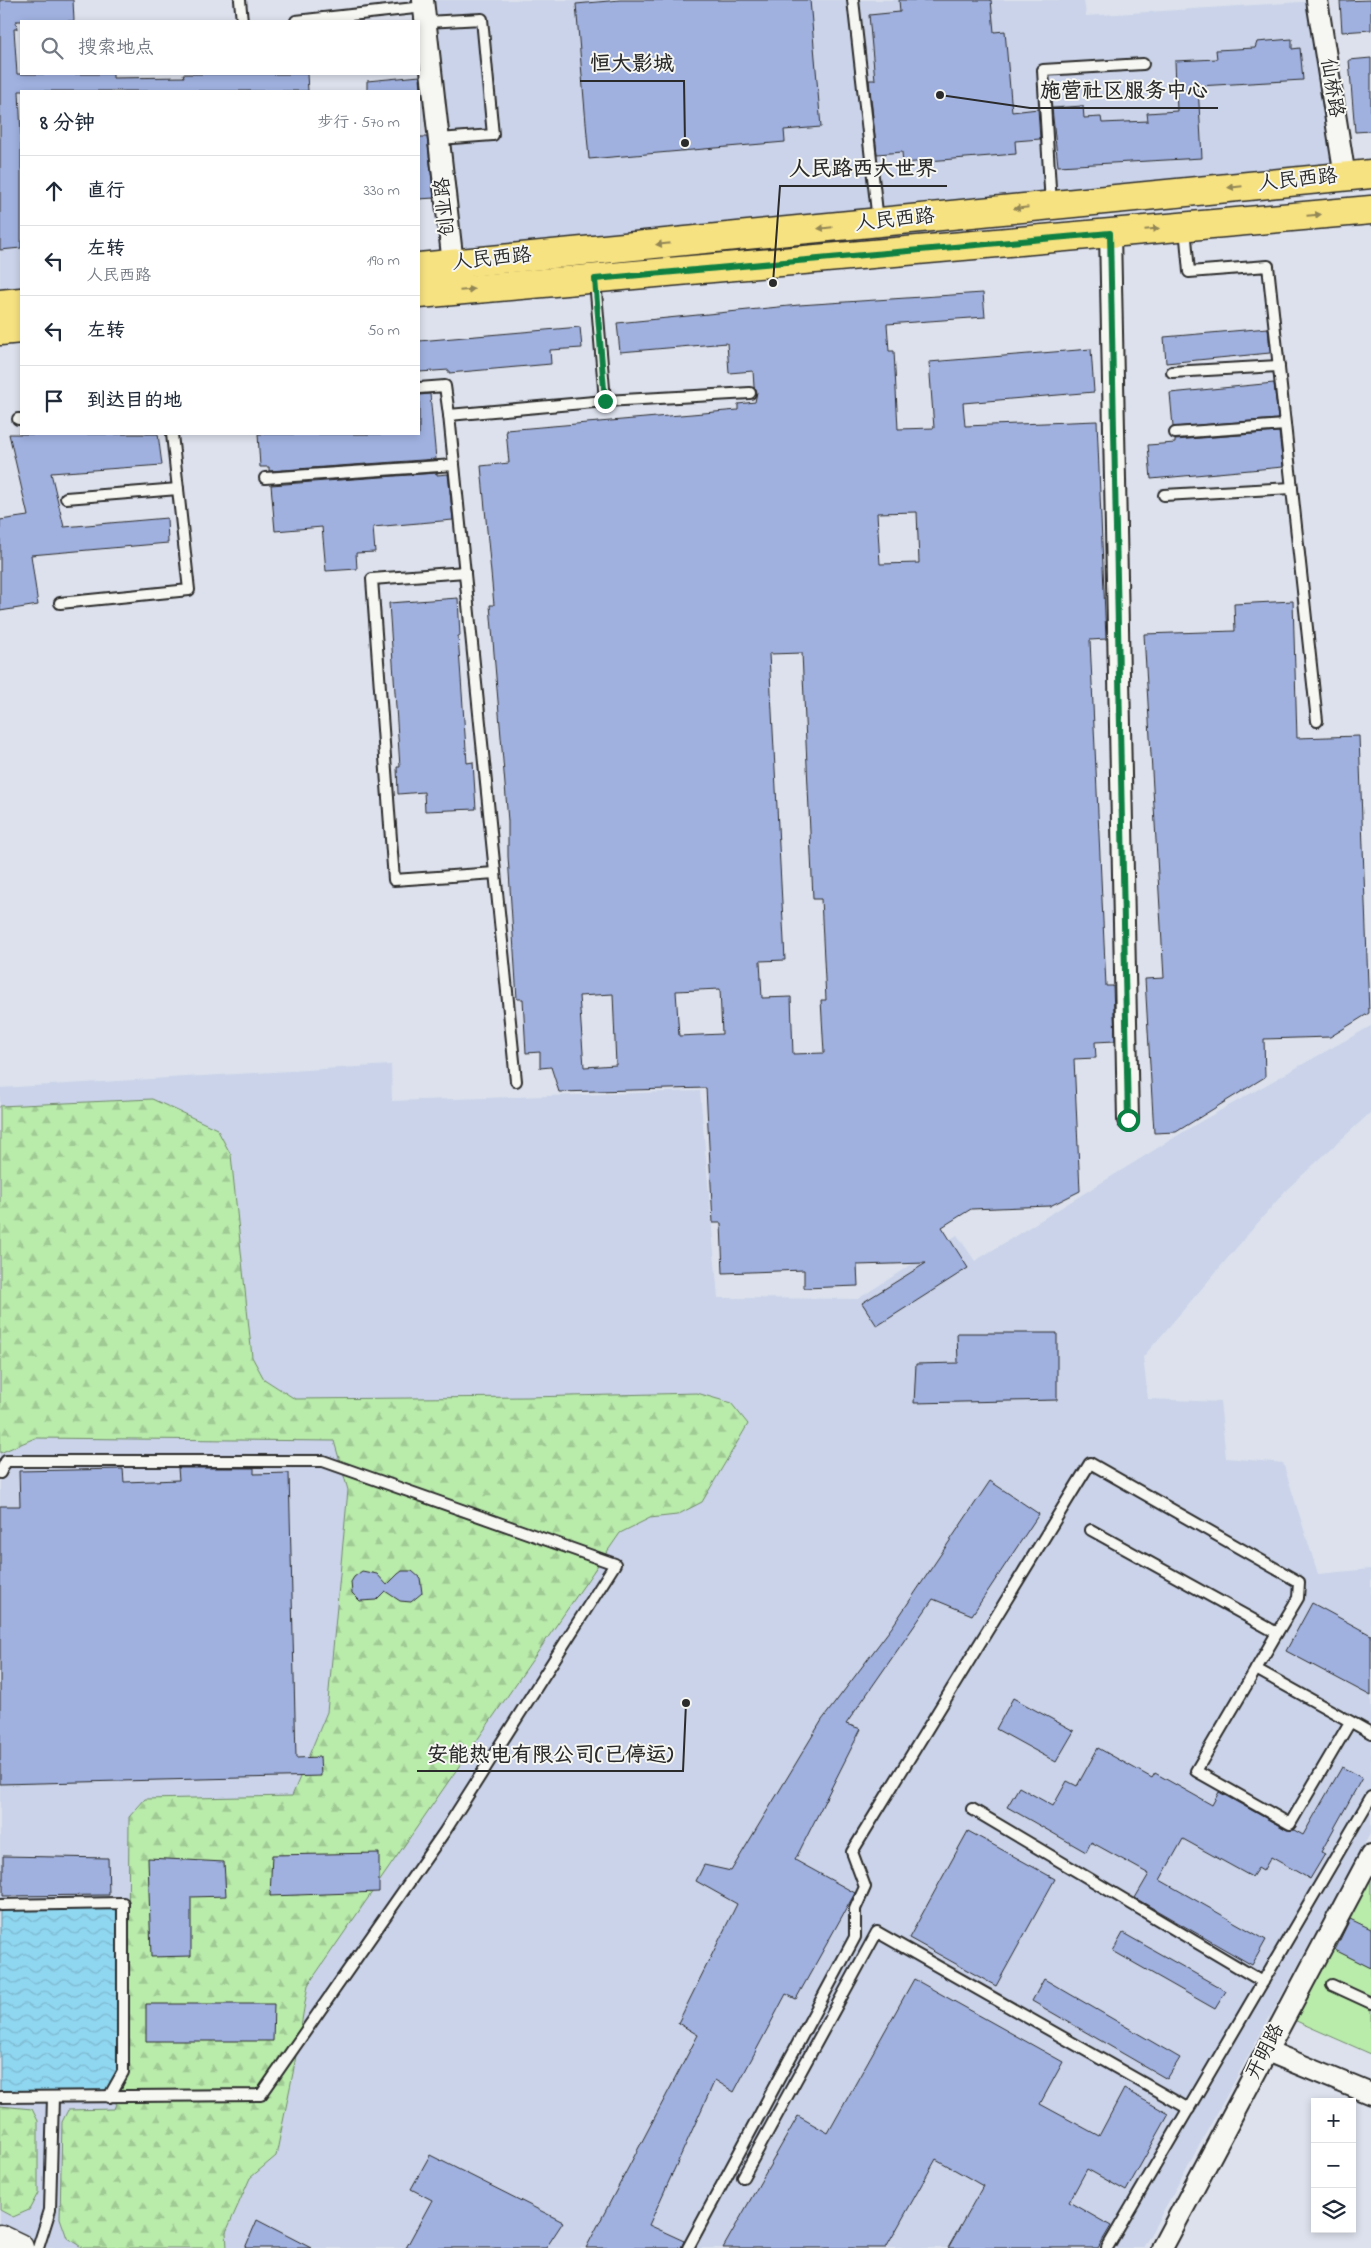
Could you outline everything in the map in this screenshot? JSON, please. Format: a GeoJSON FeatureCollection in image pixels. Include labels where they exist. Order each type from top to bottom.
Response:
{"type":"FeatureCollection","features":[{"type":"Feature","properties":{"kind":"main road","name":"人民西路"},"geometry":{"type":"LineString","coordinates":[[420,267],[1358,175]]}},
{"type":"Feature","properties":{"kind":"main road","name":"人民西路"},"geometry":{"type":"LineString","coordinates":[[420,294],[1371,210]]}},
{"type":"Feature","properties":{"kind":"main road"},"geometry":{"type":"LineString","coordinates":[[0,304],[20,302]]}},
{"type":"Feature","properties":{"kind":"main road"},"geometry":{"type":"LineString","coordinates":[[0,331],[20,329]]}},
{"type":"Feature","properties":{"kind":"main road"},"geometry":{"type":"LineString","coordinates":[[0,2239],[19,2248]]}},
{"type":"Feature","properties":{"kind":"street","name":"仙桥路"},"geometry":{"type":"LineString","coordinates":[[1317,0],[1358,175]]}},
{"type":"Feature","properties":{"kind":"street","name":"创业路"},"geometry":{"type":"LineString","coordinates":[[424,10],[453,264]]}},
{"type":"Feature","properties":{"kind":"street"},"geometry":{"type":"LineString","coordinates":[[1110,233],[1128,1120]]}},
{"type":"Feature","properties":{"kind":"street","name":"开明路"},"geometry":{"type":"LineString","coordinates":[[1162,2248],[1371,1855]]}},
{"type":"Feature","properties":{"kind":"street"},"geometry":{"type":"LineString","coordinates":[[1267,2051],[1371,2094]]}},
{"type":"Feature","properties":{"kind":"lane"},"geometry":{"type":"LineString","coordinates":[[240,0],[242,20]]}},
{"type":"Feature","properties":{"kind":"lane"},"geometry":{"type":"LineString","coordinates":[[853,0],[878,222]]}},
{"type":"Feature","properties":{"kind":"lane"},"geometry":{"type":"LineString","coordinates":[[308,20],[424,10],[482,19],[493,135],[439,139]]}},
{"type":"Feature","properties":{"kind":"lane"},"geometry":{"type":"LineString","coordinates":[[1051,206],[1043,70],[1143,64]]}},
{"type":"Feature","properties":{"kind":"lane"},"geometry":{"type":"LineString","coordinates":[[1185,226],[1190,272],[1268,266],[1317,721]]}},
{"type":"Feature","properties":{"kind":"lane"},"geometry":{"type":"LineString","coordinates":[[595,279],[605,401]]}},
{"type":"Feature","properties":{"kind":"lane"},"geometry":{"type":"LineString","coordinates":[[1172,372],[1279,366]]}},
{"type":"Feature","properties":{"kind":"lane"},"geometry":{"type":"LineString","coordinates":[[420,388],[445,386],[516,1081]]}},
{"type":"Feature","properties":{"kind":"lane"},"geometry":{"type":"LineString","coordinates":[[449,415],[605,401],[750,393]]}},
{"type":"Feature","properties":{"kind":"lane"},"geometry":{"type":"LineString","coordinates":[[1175,433],[1285,426]]}},
{"type":"Feature","properties":{"kind":"lane"},"geometry":{"type":"LineString","coordinates":[[60,603],[189,590],[172,435]]}},
{"type":"Feature","properties":{"kind":"lane"},"geometry":{"type":"LineString","coordinates":[[265,478],[454,465]]}},
{"type":"Feature","properties":{"kind":"lane"},"geometry":{"type":"LineString","coordinates":[[1164,495],[1292,488]]}},
{"type":"Feature","properties":{"kind":"lane"},"geometry":{"type":"LineString","coordinates":[[66,498],[178,489]]}},
{"type":"Feature","properties":{"kind":"lane"},"geometry":{"type":"LineString","coordinates":[[465,572],[372,579],[394,880],[495,873]]}},
{"type":"Feature","properties":{"kind":"lane"},"geometry":{"type":"LineString","coordinates":[[0,1473],[6,1461],[322,1461],[615,1564],[445,1831],[261,2095],[0,2097]]}},
{"type":"Feature","properties":{"kind":"lane"},"geometry":{"type":"LineString","coordinates":[[688,2248],[855,1937],[854,1909],[865,1887],[852,1852],[1090,1463],[1299,1582],[1298,1598],[1196,1771],[1290,1824],[1350,1722]]}},
{"type":"Feature","properties":{"kind":"lane"},"geometry":{"type":"LineString","coordinates":[[1091,1530],[1277,1632]]}},
{"type":"Feature","properties":{"kind":"lane"},"geometry":{"type":"LineString","coordinates":[[1256,1669],[1371,1733]]}},
{"type":"Feature","properties":{"kind":"lane"},"geometry":{"type":"LineString","coordinates":[[1107,2248],[1371,1797]]}},
{"type":"Feature","properties":{"kind":"lane"},"geometry":{"type":"LineString","coordinates":[[972,1809],[1263,1982]]}},
{"type":"Feature","properties":{"kind":"lane"},"geometry":{"type":"LineString","coordinates":[[0,1904],[123,1903],[123,2072],[108,2097]]}},
{"type":"Feature","properties":{"kind":"lane"},"geometry":{"type":"LineString","coordinates":[[743,2176],[877,1932],[1189,2109]]}},
{"type":"Feature","properties":{"kind":"lane"},"geometry":{"type":"LineString","coordinates":[[1332,1985],[1371,2003]]}},
{"type":"Feature","properties":{"kind":"lane"},"geometry":{"type":"LineString","coordinates":[[38,2248],[50,2210],[53,2097]]}},
{"type":"Feature","properties":{"kind":"shaded area"},"geometry":{"type":"Polygon","coordinates":[[[423,0],[1084,0],[1086,16],[1317,1],[1345,177],[453,264],[423,0]]]}},
{"type":"Feature","properties":{"kind":"shaded area"},"geometry":{"type":"Polygon","coordinates":[[[20,180],[20,295],[0,297],[0,182],[20,180]]]}},
{"type":"Feature","properties":{"kind":"shaded area"},"geometry":{"type":"Polygon","coordinates":[[[1371,1026],[1371,1112],[1286,1190],[1143,1357],[1148,1399],[1220,1402],[1226,1458],[1283,1463],[1318,1574],[1371,1569],[1371,1832],[1143,2248],[47,2248],[0,2223],[0,1088],[391,1065],[392,1101],[700,1091],[718,1298],[858,1299],[957,1235],[975,1261],[1198,1123],[1371,1026]]]}},
{"type":"Feature","properties":{"kind":"green space"},"geometry":{"type":"Polygon","coordinates":[[[152,1099],[217,1129],[231,1155],[252,1357],[264,1379],[295,1399],[697,1393],[731,1403],[748,1424],[702,1502],[677,1515],[650,1518],[620,1533],[308,1985],[276,2156],[250,2178],[226,2232],[227,2248],[83,2248],[67,2238],[60,2218],[62,2122],[68,2110],[114,2109],[127,2075],[129,1817],[145,1799],[292,1796],[327,1712],[348,1490],[334,1441],[35,1438],[0,1453],[0,1106],[152,1099]]]}},
{"type":"Feature","properties":{"kind":"green space"},"geometry":{"type":"Polygon","coordinates":[[[1371,1855],[1371,2054],[1285,2016],[1371,1855]]]}},
{"type":"Feature","properties":{"kind":"green space"},"geometry":{"type":"Polygon","coordinates":[[[0,2106],[32,2109],[38,2121],[38,2193],[29,2210],[13,2217],[0,2210],[0,2106]]]}},
{"type":"Feature","properties":{"kind":"water"},"geometry":{"type":"Polygon","coordinates":[[[0,1903],[123,1903],[123,2072],[109,2097],[0,2097],[0,1903]]]}},
{"type":"Feature","properties":{"kind":"building"},"geometry":{"type":"Polygon","coordinates":[[[0,0],[73,0],[74,20],[16,21],[17,29],[14,29],[17,74],[20,75],[113,75],[113,78],[184,77],[183,75],[307,75],[308,90],[20,90],[20,248],[0,250],[0,0]]]}},
{"type":"Feature","properties":{"kind":"building"},"geometry":{"type":"Polygon","coordinates":[[[620,0],[810,0],[821,127],[784,130],[785,142],[589,159],[576,4],[620,0]]]}},
{"type":"Feature","properties":{"kind":"building"},"geometry":{"type":"Polygon","coordinates":[[[899,0],[991,0],[994,32],[1005,31],[1012,112],[1038,109],[1040,139],[1015,141],[1016,154],[903,163],[902,152],[877,154],[869,80],[875,80],[869,15],[900,12],[899,0]]]}},
{"type":"Feature","properties":{"kind":"building"},"geometry":{"type":"Polygon","coordinates":[[[1371,0],[1371,30],[1342,32],[1340,1],[1371,0]]]}},
{"type":"Feature","properties":{"kind":"building"},"geometry":{"type":"Polygon","coordinates":[[[1292,39],[1292,49],[1300,48],[1303,80],[1198,86],[1202,158],[1058,166],[1052,108],[1083,106],[1084,118],[1101,117],[1102,123],[1148,121],[1147,113],[1177,111],[1175,61],[1217,59],[1216,50],[1255,48],[1257,42],[1292,39]]]}},
{"type":"Feature","properties":{"kind":"building"},"geometry":{"type":"Polygon","coordinates":[[[1371,58],[1371,131],[1355,132],[1349,60],[1371,58]]]}},
{"type":"Feature","properties":{"kind":"building"},"geometry":{"type":"Polygon","coordinates":[[[420,76],[421,91],[367,90],[367,81],[420,76]]]}},
{"type":"Feature","properties":{"kind":"building"},"geometry":{"type":"Polygon","coordinates":[[[420,137],[427,137],[434,198],[420,199],[420,137]]]}},
{"type":"Feature","properties":{"kind":"building"},"geometry":{"type":"Polygon","coordinates":[[[983,293],[985,317],[887,324],[889,351],[894,351],[898,429],[934,428],[929,362],[1091,349],[1094,392],[963,403],[965,426],[1097,421],[1106,639],[1090,640],[1106,986],[1113,986],[1115,1041],[1095,1042],[1096,1058],[1074,1059],[1080,1191],[1050,1206],[971,1209],[942,1227],[968,1268],[877,1326],[862,1303],[926,1263],[857,1265],[858,1286],[804,1288],[804,1270],[723,1273],[721,1223],[713,1223],[706,1088],[559,1092],[551,1067],[540,1068],[540,1052],[526,1053],[523,999],[517,999],[508,856],[508,821],[490,605],[494,605],[481,466],[509,463],[506,430],[738,410],[738,404],[755,402],[757,392],[754,387],[753,371],[729,373],[727,343],[620,352],[617,323],[799,305],[983,293]],[[917,512],[877,513],[880,564],[919,563],[917,512]],[[802,653],[769,654],[785,960],[760,961],[762,998],[791,997],[793,1054],[824,1053],[821,1000],[826,1000],[821,899],[813,899],[802,653]],[[720,989],[676,991],[679,1036],[722,1034],[720,989]],[[613,994],[579,996],[584,1067],[616,1065],[613,994]]]}},
{"type":"Feature","properties":{"kind":"building"},"geometry":{"type":"Polygon","coordinates":[[[580,327],[582,348],[550,350],[551,364],[449,373],[449,370],[420,372],[420,341],[580,327]]]}},
{"type":"Feature","properties":{"kind":"building"},"geometry":{"type":"Polygon","coordinates":[[[1268,328],[1270,353],[1166,363],[1164,337],[1268,328]]]}},
{"type":"Feature","properties":{"kind":"building"},"geometry":{"type":"Polygon","coordinates":[[[1274,383],[1278,419],[1173,427],[1170,393],[1274,383]]]}},
{"type":"Feature","properties":{"kind":"building"},"geometry":{"type":"Polygon","coordinates":[[[430,394],[436,459],[269,471],[269,467],[260,467],[258,435],[420,435],[420,395],[430,394]]]}},
{"type":"Feature","properties":{"kind":"building"},"geometry":{"type":"Polygon","coordinates":[[[1279,432],[1283,467],[1151,479],[1148,445],[1175,443],[1175,440],[1279,432]]]}},
{"type":"Feature","properties":{"kind":"building"},"geometry":{"type":"Polygon","coordinates":[[[9,434],[158,435],[162,465],[51,473],[64,527],[167,518],[168,543],[31,555],[38,605],[0,611],[0,520],[28,516],[9,434]]]}},
{"type":"Feature","properties":{"kind":"building"},"geometry":{"type":"Polygon","coordinates":[[[437,473],[437,475],[448,474],[453,520],[373,527],[375,552],[356,553],[357,569],[326,571],[322,527],[275,531],[271,485],[437,473]]]}},
{"type":"Feature","properties":{"kind":"building"},"geometry":{"type":"Polygon","coordinates":[[[458,598],[460,636],[458,636],[467,763],[473,762],[476,809],[425,811],[424,792],[398,794],[397,767],[400,767],[389,603],[458,598]]]}},
{"type":"Feature","properties":{"kind":"building"},"geometry":{"type":"Polygon","coordinates":[[[1293,601],[1297,738],[1359,736],[1369,1013],[1330,1037],[1264,1039],[1265,1077],[1176,1132],[1154,1133],[1145,979],[1164,978],[1144,634],[1235,631],[1234,604],[1293,601]]]}},
{"type":"Feature","properties":{"kind":"building"},"geometry":{"type":"Polygon","coordinates":[[[957,1333],[1057,1333],[1057,1400],[914,1403],[916,1364],[958,1363],[957,1333]]]}},
{"type":"Feature","properties":{"kind":"building"},"geometry":{"type":"Polygon","coordinates":[[[178,1468],[254,1468],[254,1474],[289,1473],[296,1758],[320,1757],[321,1776],[0,1784],[0,1506],[20,1506],[19,1471],[123,1469],[124,1482],[179,1480],[178,1468]]]}},
{"type":"Feature","properties":{"kind":"building"},"geometry":{"type":"Polygon","coordinates":[[[990,1481],[1039,1514],[972,1615],[933,1599],[846,1724],[861,1729],[795,1860],[855,1893],[796,1999],[786,1994],[734,2092],[715,2080],[649,2225],[684,2241],[681,2248],[586,2248],[698,2035],[678,2023],[737,1904],[696,1881],[704,1865],[731,1871],[822,1720],[892,1627],[990,1481]]]}},
{"type":"Feature","properties":{"kind":"building"},"geometry":{"type":"Polygon","coordinates":[[[362,1571],[377,1574],[387,1585],[402,1571],[412,1571],[420,1578],[422,1593],[411,1602],[400,1601],[385,1591],[376,1600],[360,1601],[352,1593],[351,1582],[362,1571]]]}},
{"type":"Feature","properties":{"kind":"building"},"geometry":{"type":"Polygon","coordinates":[[[1312,1603],[1371,1635],[1371,1696],[1286,1651],[1312,1603]]]}},
{"type":"Feature","properties":{"kind":"building"},"geometry":{"type":"Polygon","coordinates":[[[1013,1698],[1074,1731],[1056,1762],[996,1729],[1013,1698]]]}},
{"type":"Feature","properties":{"kind":"building"},"geometry":{"type":"Polygon","coordinates":[[[1098,1748],[1152,1778],[1155,1773],[1212,1805],[1219,1792],[1287,1830],[1294,1830],[1303,1835],[1342,1767],[1362,1778],[1321,1852],[1325,1854],[1310,1879],[1271,1857],[1263,1871],[1258,1868],[1252,1877],[1183,1839],[1160,1880],[1266,1940],[1252,1965],[1135,1898],[1149,1874],[1091,1842],[1086,1852],[1007,1807],[1019,1787],[1053,1806],[1067,1781],[1077,1786],[1098,1748]]]}},
{"type":"Feature","properties":{"kind":"building"},"geometry":{"type":"Polygon","coordinates":[[[968,1831],[1055,1879],[996,1986],[909,1938],[968,1831]]]}},
{"type":"Feature","properties":{"kind":"building"},"geometry":{"type":"Polygon","coordinates":[[[379,1853],[379,1892],[270,1896],[272,1855],[379,1853]]]}},
{"type":"Feature","properties":{"kind":"building"},"geometry":{"type":"Polygon","coordinates":[[[3,1856],[108,1858],[109,1895],[3,1896],[3,1856]]]}},
{"type":"Feature","properties":{"kind":"building"},"geometry":{"type":"Polygon","coordinates":[[[148,1858],[224,1862],[226,1896],[191,1897],[191,1956],[151,1957],[148,1858]]]}},
{"type":"Feature","properties":{"kind":"building"},"geometry":{"type":"Polygon","coordinates":[[[1350,1919],[1371,1929],[1371,1968],[1335,1950],[1350,1919]]]}},
{"type":"Feature","properties":{"kind":"building"},"geometry":{"type":"Polygon","coordinates":[[[1123,1933],[1226,1991],[1215,2009],[1113,1951],[1123,1933]]]}},
{"type":"Feature","properties":{"kind":"building"},"geometry":{"type":"Polygon","coordinates":[[[914,1979],[1063,2062],[1040,2104],[1099,2136],[1124,2089],[1169,2114],[1126,2191],[1087,2169],[1069,2202],[1111,2226],[1098,2248],[948,2248],[983,2186],[936,2159],[886,2248],[723,2248],[798,2116],[828,2133],[914,1979]]]}},
{"type":"Feature","properties":{"kind":"building"},"geometry":{"type":"Polygon","coordinates":[[[1044,1979],[1180,2058],[1167,2079],[1032,2001],[1044,1979]]]}},
{"type":"Feature","properties":{"kind":"building"},"geometry":{"type":"Polygon","coordinates":[[[146,2004],[274,2004],[273,2041],[146,2041],[146,2004]]]}},
{"type":"Feature","properties":{"kind":"building"},"geometry":{"type":"Polygon","coordinates":[[[430,2155],[563,2222],[546,2248],[406,2248],[432,2200],[411,2189],[430,2155]]]}},
{"type":"Feature","properties":{"kind":"building"},"geometry":{"type":"Polygon","coordinates":[[[257,2220],[311,2248],[245,2248],[257,2220]]]}},
{"type":"Feature","properties":{"kind":"place","name":"施营社区服务中心"},"geometry":{"type":"Point","coordinates":[940,95]}},
{"type":"Feature","properties":{"kind":"place","name":"恒大影城"},"geometry":{"type":"Point","coordinates":[685,143]}},
{"type":"Feature","properties":{"kind":"place","name":"人民路西大世界"},"geometry":{"type":"Point","coordinates":[773,283]}},
{"type":"Feature","properties":{"kind":"place","name":"安能热电有限公司(已停运)"},"geometry":{"type":"Point","coordinates":[686,1703]}},
{"type":"Feature","properties":{"kind":"route"},"geometry":{"type":"LineString","coordinates":[[605,401],[595,279],[1110,233],[1128,1120]]}}]}
